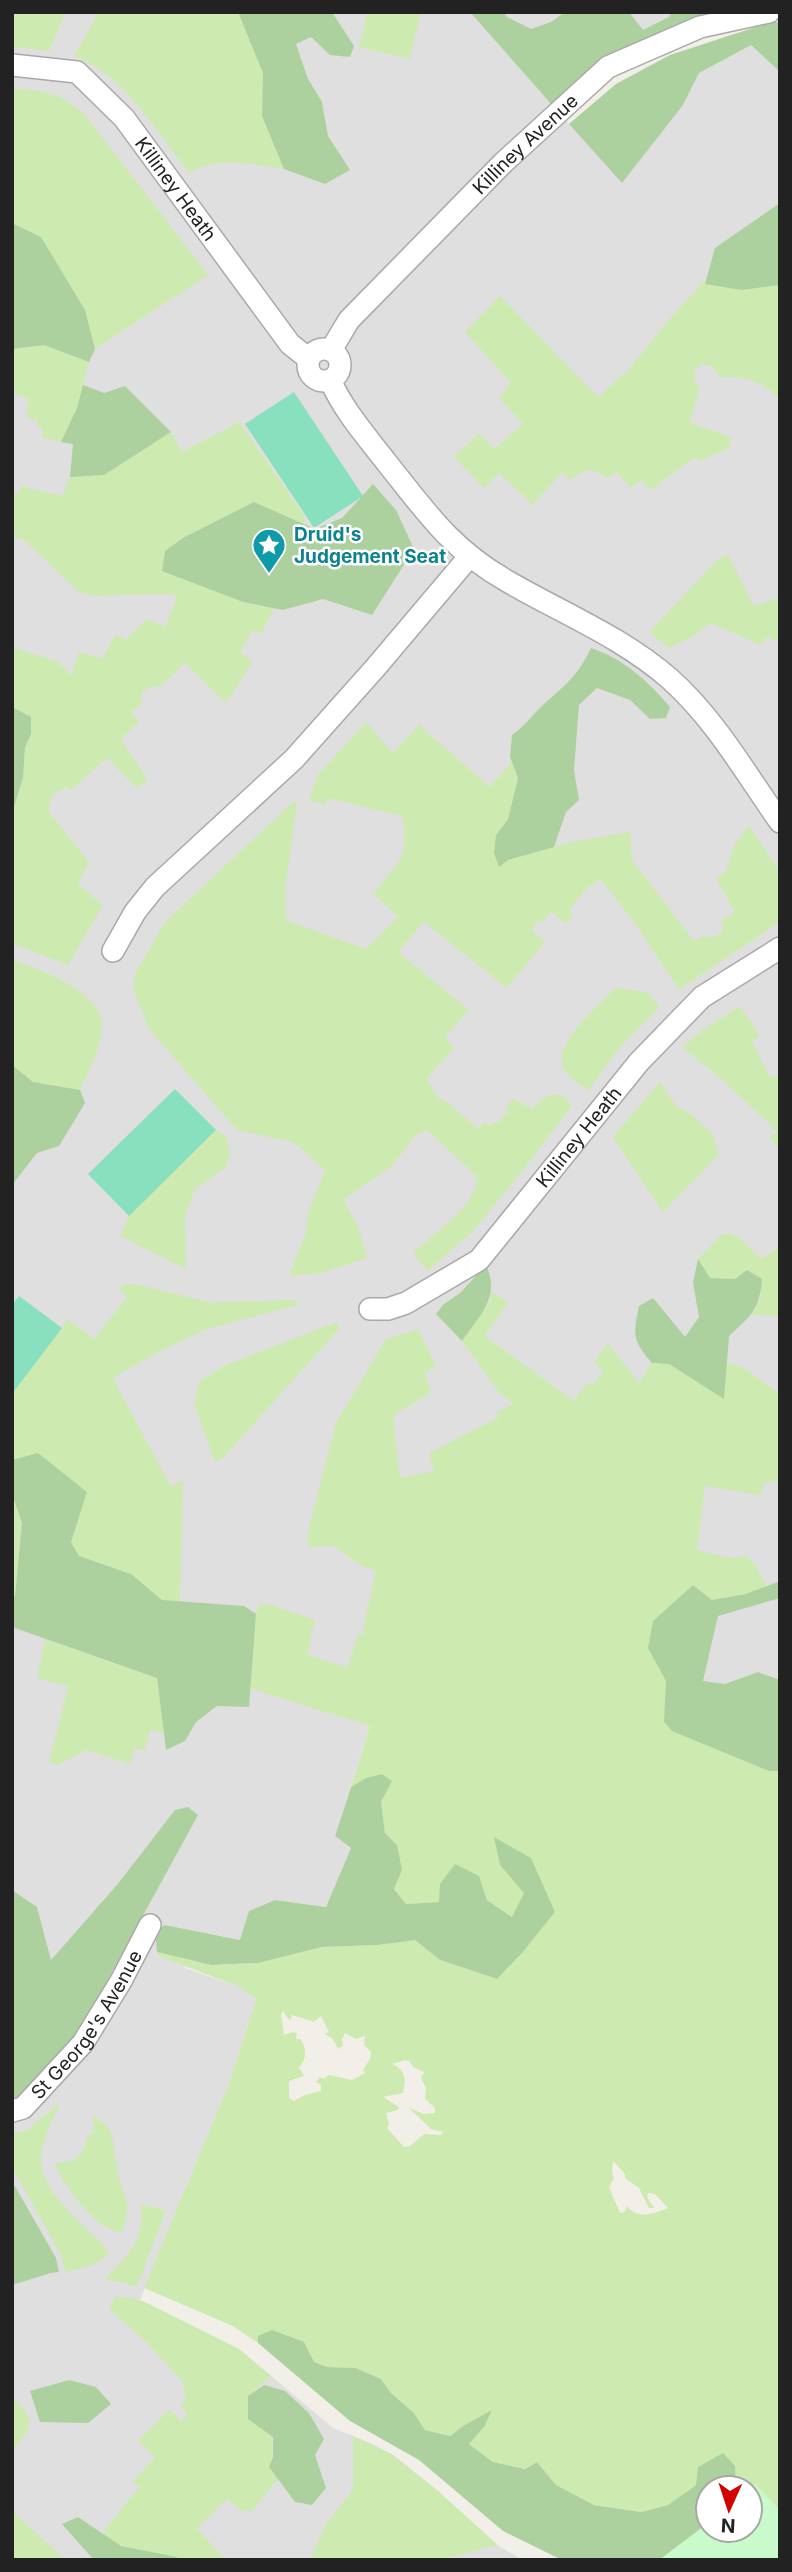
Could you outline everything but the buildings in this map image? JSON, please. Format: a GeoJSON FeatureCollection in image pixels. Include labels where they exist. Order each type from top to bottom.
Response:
{"type":"FeatureCollection","features":[{"type":"Feature","properties":{"kind":"street","name":"Killiney Avenue"},"geometry":{"type":"LineString","coordinates":[[331,351],[349,320],[503,163],[608,67],[700,27],[769,12]]}},
{"type":"Feature","properties":{"kind":"street","name":"Killiney Heath"},"geometry":{"type":"LineString","coordinates":[[12,65],[77,72],[124,118],[290,344],[309,359]]}},
{"type":"Feature","properties":{"kind":"street"},"geometry":{"type":"LineString","coordinates":[[321,349],[331,351],[336,354],[340,366],[335,377],[324,381],[312,376],[309,359],[321,349]]}},
{"type":"Feature","properties":{"kind":"street"},"geometry":{"type":"LineString","coordinates":[[330,380],[345,410],[442,533],[469,556],[505,580],[635,652],[671,680],[708,718],[780,822]]}},
{"type":"Feature","properties":{"kind":"street"},"geometry":{"type":"LineString","coordinates":[[113,951],[135,912],[155,887],[294,759],[469,556]]}},
{"type":"Feature","properties":{"kind":"street","name":"Killiney Heath"},"geometry":{"type":"LineString","coordinates":[[370,1309],[388,1309],[406,1303],[478,1260],[639,1062],[702,997],[780,948]]}},
{"type":"Feature","properties":{"kind":"street","name":"St George's Avenue"},"geometry":{"type":"LineString","coordinates":[[12,2111],[23,2108],[83,2043],[121,1981],[149,1925]]}},
{"type":"Feature","properties":{"kind":"shaded area"},"geometry":{"type":"Polygon","coordinates":[[[12,12],[723,12],[664,30],[605,60],[553,105],[569,124],[616,84],[670,55],[780,22],[780,1771],[370,1726],[335,1836],[351,1848],[326,1907],[275,1900],[241,1940],[165,1925],[185,1968],[237,1986],[256,1999],[229,2084],[140,2300],[239,2349],[333,2428],[393,2455],[438,2491],[492,2542],[523,2560],[12,2560],[12,944],[68,964],[12,831],[12,12]]]}},
{"type":"Feature","properties":{"kind":"green space"},"geometry":{"type":"Polygon","coordinates":[[[12,12],[66,12],[49,51],[12,47],[12,12]]]}},
{"type":"Feature","properties":{"kind":"green space"},"geometry":{"type":"Polygon","coordinates":[[[99,12],[238,12],[263,73],[262,116],[284,169],[223,163],[211,164],[189,173],[124,90],[92,65],[74,56],[99,12]]]}},
{"type":"Feature","properties":{"kind":"green space"},"geometry":{"type":"Polygon","coordinates":[[[238,12],[332,12],[354,46],[350,57],[330,55],[311,37],[296,44],[308,79],[322,102],[328,136],[350,170],[325,184],[284,169],[262,116],[263,73],[238,12]]]}},
{"type":"Feature","properties":{"kind":"green space"},"geometry":{"type":"Polygon","coordinates":[[[368,12],[421,12],[410,59],[359,47],[368,12]]]}},
{"type":"Feature","properties":{"kind":"green space"},"geometry":{"type":"Polygon","coordinates":[[[470,12],[504,12],[507,17],[531,29],[551,22],[565,12],[629,12],[643,30],[669,17],[671,12],[723,12],[664,30],[605,60],[552,105],[470,12]]]}},
{"type":"Feature","properties":{"kind":"green space"},"geometry":{"type":"Polygon","coordinates":[[[771,22],[780,22],[780,68],[778,70],[751,45],[699,73],[683,105],[622,183],[569,124],[616,84],[670,55],[771,22]]]}},
{"type":"Feature","properties":{"kind":"green space"},"geometry":{"type":"Polygon","coordinates":[[[12,88],[60,97],[86,116],[208,275],[95,349],[85,310],[41,237],[12,223],[12,88]]]}},
{"type":"Feature","properties":{"kind":"green space"},"geometry":{"type":"Polygon","coordinates":[[[780,203],[780,285],[742,290],[705,284],[715,248],[780,203]]]}},
{"type":"Feature","properties":{"kind":"green space"},"geometry":{"type":"Polygon","coordinates":[[[12,223],[41,237],[85,310],[95,349],[89,362],[44,345],[12,349],[12,223]]]}},
{"type":"Feature","properties":{"kind":"green space"},"geometry":{"type":"Polygon","coordinates":[[[707,278],[742,290],[780,285],[780,400],[768,388],[753,381],[720,377],[712,366],[703,364],[694,370],[695,382],[700,387],[690,423],[731,437],[729,448],[699,461],[696,457],[650,490],[641,480],[631,488],[616,472],[607,478],[597,472],[588,471],[570,480],[562,472],[533,505],[499,473],[484,488],[454,457],[479,433],[494,449],[523,424],[499,398],[511,383],[465,332],[500,296],[598,397],[630,368],[707,278]]]}},
{"type":"Feature","properties":{"kind":"green space"},"geometry":{"type":"Polygon","coordinates":[[[44,345],[89,362],[77,408],[61,442],[42,437],[43,429],[37,426],[38,420],[27,418],[28,398],[12,393],[12,349],[44,345]]]}},
{"type":"Feature","properties":{"kind":"green space"},"geometry":{"type":"Polygon","coordinates":[[[83,385],[104,393],[125,386],[171,432],[104,475],[70,477],[73,444],[61,442],[77,408],[83,385]]]}},
{"type":"Feature","properties":{"kind":"green space"},"geometry":{"type":"Polygon","coordinates":[[[294,392],[363,496],[314,528],[245,424],[294,392]]]}},
{"type":"Feature","properties":{"kind":"green space"},"geometry":{"type":"Polygon","coordinates":[[[239,422],[304,515],[305,525],[254,502],[183,538],[165,551],[162,571],[243,602],[274,608],[261,634],[253,630],[240,652],[253,661],[226,703],[185,663],[161,686],[148,688],[141,694],[141,704],[131,713],[139,722],[121,739],[148,780],[137,788],[107,758],[71,790],[66,787],[52,795],[48,811],[89,862],[78,884],[103,905],[68,965],[12,944],[12,813],[23,778],[25,747],[31,734],[31,717],[12,707],[12,647],[59,662],[71,676],[79,652],[102,659],[116,634],[126,640],[146,619],[165,627],[176,601],[175,594],[95,596],[79,592],[24,540],[12,537],[12,493],[19,494],[21,486],[62,496],[70,477],[104,475],[171,432],[182,452],[239,422]]]}},
{"type":"Feature","properties":{"kind":"green space"},"geometry":{"type":"Polygon","coordinates":[[[373,484],[396,510],[414,549],[372,615],[323,599],[283,610],[243,602],[162,571],[165,551],[183,538],[254,502],[315,529],[342,518],[373,484]]]}},
{"type":"Feature","properties":{"kind":"green space"},"geometry":{"type":"Polygon","coordinates":[[[728,555],[754,606],[780,597],[780,643],[768,636],[760,645],[711,623],[669,648],[649,632],[719,558],[728,555]]]}},
{"type":"Feature","properties":{"kind":"green space"},"geometry":{"type":"Polygon","coordinates":[[[591,648],[625,665],[653,688],[670,707],[666,718],[650,719],[630,700],[597,688],[579,705],[574,770],[579,800],[566,812],[554,847],[508,860],[499,867],[494,853],[496,835],[508,819],[518,778],[510,757],[512,735],[571,679],[591,648]]]}},
{"type":"Feature","properties":{"kind":"green space"},"geometry":{"type":"Polygon","coordinates":[[[12,707],[31,717],[31,734],[25,747],[23,778],[12,813],[12,707]]]}},
{"type":"Feature","properties":{"kind":"green space"},"geometry":{"type":"Polygon","coordinates":[[[366,722],[393,753],[419,725],[490,787],[512,761],[518,778],[508,819],[496,835],[508,860],[570,842],[630,832],[632,860],[694,941],[704,936],[712,938],[723,932],[722,920],[735,912],[716,878],[726,872],[733,847],[749,825],[780,872],[780,922],[679,990],[634,922],[600,879],[585,890],[570,909],[573,916],[565,924],[551,911],[543,922],[536,922],[532,932],[545,942],[507,988],[424,922],[398,952],[469,1010],[445,1037],[454,1048],[426,1079],[440,1100],[442,1098],[478,1128],[485,1122],[490,1126],[493,1122],[498,1123],[508,1111],[507,1106],[513,1098],[532,1109],[547,1096],[557,1095],[562,1096],[572,1106],[472,1232],[430,1269],[427,1270],[413,1253],[463,1207],[476,1186],[476,1176],[427,1130],[415,1136],[392,1166],[343,1200],[358,1226],[367,1258],[318,1274],[289,1276],[306,1233],[308,1213],[325,1170],[293,1142],[237,1130],[149,1029],[133,989],[135,974],[165,922],[294,801],[297,804],[285,890],[286,920],[366,949],[398,917],[374,894],[396,866],[403,852],[402,816],[328,798],[325,804],[309,801],[317,776],[366,722]]]}},
{"type":"Feature","properties":{"kind":"green space"},"geometry":{"type":"Polygon","coordinates":[[[12,960],[66,982],[98,1011],[102,1023],[100,1040],[80,1090],[33,1082],[12,1065],[12,960]]]}},
{"type":"Feature","properties":{"kind":"green space"},"geometry":{"type":"Polygon","coordinates":[[[616,988],[647,992],[660,1007],[619,1048],[588,1091],[565,1071],[561,1059],[564,1048],[579,1025],[616,988]]]}},
{"type":"Feature","properties":{"kind":"green space"},"geometry":{"type":"Polygon","coordinates":[[[740,1006],[760,1036],[752,1041],[770,1078],[780,1074],[780,1150],[769,1137],[778,1132],[682,1047],[740,1006]]]}},
{"type":"Feature","properties":{"kind":"green space"},"geometry":{"type":"Polygon","coordinates":[[[12,1065],[33,1082],[80,1090],[85,1103],[59,1146],[37,1153],[12,1185],[12,1065]]]}},
{"type":"Feature","properties":{"kind":"green space"},"geometry":{"type":"Polygon","coordinates":[[[660,1082],[676,1106],[692,1115],[712,1134],[719,1154],[663,1212],[613,1137],[660,1082]]]}},
{"type":"Feature","properties":{"kind":"green space"},"geometry":{"type":"Polygon","coordinates":[[[175,1089],[216,1130],[129,1216],[88,1174],[175,1089]]]}},
{"type":"Feature","properties":{"kind":"green space"},"geometry":{"type":"Polygon","coordinates":[[[216,1130],[227,1138],[230,1156],[226,1167],[195,1189],[185,1215],[186,1269],[120,1236],[129,1216],[216,1130]]]}},
{"type":"Feature","properties":{"kind":"green space"},"geometry":{"type":"Polygon","coordinates":[[[730,1233],[741,1239],[762,1259],[780,1246],[780,1316],[752,1315],[761,1296],[761,1279],[747,1270],[736,1279],[709,1278],[698,1259],[720,1236],[730,1233]]]}},
{"type":"Feature","properties":{"kind":"green space"},"geometry":{"type":"Polygon","coordinates":[[[698,1259],[710,1278],[735,1279],[747,1270],[762,1279],[759,1298],[753,1312],[729,1336],[724,1399],[669,1364],[652,1363],[636,1337],[639,1306],[653,1298],[685,1337],[699,1317],[693,1282],[698,1259]]]}},
{"type":"Feature","properties":{"kind":"green space"},"geometry":{"type":"Polygon","coordinates":[[[486,1265],[490,1276],[490,1296],[462,1341],[436,1314],[486,1265]]]}},
{"type":"Feature","properties":{"kind":"green space"},"geometry":{"type":"Polygon","coordinates":[[[135,1284],[208,1302],[296,1300],[297,1305],[204,1330],[113,1378],[171,1487],[183,1480],[180,1602],[162,1600],[131,1574],[79,1556],[71,1542],[38,1453],[12,1460],[12,1394],[68,1319],[94,1339],[127,1297],[119,1289],[124,1285],[135,1284]]]}},
{"type":"Feature","properties":{"kind":"green space"},"geometry":{"type":"Polygon","coordinates":[[[491,1291],[508,1302],[485,1336],[574,1401],[588,1382],[593,1385],[603,1371],[594,1362],[608,1343],[639,1383],[652,1363],[669,1364],[723,1398],[725,1362],[744,1368],[780,1394],[780,1482],[765,1482],[761,1495],[705,1486],[697,1550],[730,1558],[746,1555],[767,1586],[746,1594],[712,1600],[693,1585],[667,1609],[673,1731],[769,1771],[780,1771],[780,2560],[764,2544],[764,2474],[736,2474],[735,2466],[719,2474],[694,2474],[694,2486],[668,2505],[641,2512],[594,2505],[556,2485],[537,2462],[525,2469],[493,2462],[469,2444],[484,2427],[463,2426],[450,2436],[425,2430],[414,2413],[391,2393],[381,2379],[356,2368],[327,2367],[259,2336],[258,2343],[233,2326],[144,2288],[229,2084],[256,1999],[237,1986],[158,1956],[157,1952],[211,1965],[258,1963],[322,1947],[378,1945],[415,1939],[440,1960],[497,1979],[555,1912],[495,1837],[500,1865],[525,1893],[512,1917],[487,1900],[479,1876],[439,1902],[406,1904],[394,1889],[397,1845],[385,1833],[381,1803],[391,1781],[366,1778],[351,1787],[370,1726],[249,1688],[256,1614],[260,1603],[315,1620],[307,1655],[348,1667],[358,1634],[362,1635],[376,1571],[361,1566],[334,1546],[309,1547],[307,1535],[336,1423],[386,1339],[418,1329],[436,1366],[425,1373],[431,1393],[393,1415],[400,1478],[434,1471],[429,1453],[498,1418],[496,1412],[513,1404],[498,1391],[462,1341],[491,1300],[491,1291]],[[283,2011],[281,2014],[284,2035],[297,2033],[296,2039],[302,2042],[305,2057],[299,2067],[304,2076],[289,2081],[289,2098],[294,2101],[321,2091],[321,2085],[316,2082],[320,2077],[324,2079],[329,2075],[352,2080],[365,2073],[363,2070],[371,2052],[364,2045],[365,2036],[356,2039],[345,2033],[343,2046],[338,2049],[332,2038],[325,2034],[329,2032],[321,2016],[314,2022],[292,2015],[290,2021],[283,2011]],[[405,2060],[392,2064],[404,2075],[403,2093],[383,2097],[399,2107],[398,2110],[386,2113],[389,2124],[387,2128],[404,2147],[410,2146],[424,2134],[441,2135],[443,2132],[431,2129],[409,2108],[424,2114],[435,2113],[435,2108],[425,2099],[426,2088],[421,2078],[424,2072],[405,2060]],[[613,2161],[614,2178],[609,2187],[620,2213],[624,2212],[627,2206],[641,2214],[651,2214],[668,2208],[655,2194],[648,2193],[647,2197],[654,2208],[649,2208],[639,2188],[625,2178],[625,2174],[613,2161]]]}},
{"type":"Feature","properties":{"kind":"green space"},"geometry":{"type":"Polygon","coordinates":[[[19,1296],[62,1328],[12,1394],[12,1305],[19,1296]]]}},
{"type":"Feature","properties":{"kind":"green space"},"geometry":{"type":"Polygon","coordinates":[[[337,1322],[340,1328],[222,1459],[215,1462],[194,1404],[199,1382],[223,1366],[337,1322]]]}},
{"type":"Feature","properties":{"kind":"green space"},"geometry":{"type":"Polygon","coordinates":[[[38,1453],[87,1492],[71,1542],[79,1556],[131,1574],[162,1600],[244,1606],[256,1614],[249,1707],[217,1706],[196,1722],[185,1741],[166,1750],[157,1678],[12,1627],[12,1596],[15,1596],[22,1523],[12,1494],[12,1460],[38,1453]]]}},
{"type":"Feature","properties":{"kind":"green space"},"geometry":{"type":"Polygon","coordinates":[[[12,1494],[22,1523],[15,1596],[12,1596],[12,1494]]]}},
{"type":"Feature","properties":{"kind":"green space"},"geometry":{"type":"Polygon","coordinates":[[[780,1581],[780,1598],[718,1616],[703,1681],[725,1684],[758,1672],[780,1680],[780,1771],[769,1771],[672,1731],[664,1722],[666,1681],[648,1648],[653,1621],[693,1585],[712,1600],[746,1594],[780,1581]]]}},
{"type":"Feature","properties":{"kind":"green space"},"geometry":{"type":"Polygon","coordinates":[[[45,1639],[157,1678],[164,1733],[150,1730],[145,1751],[135,1748],[130,1764],[87,1750],[58,1765],[49,1762],[68,1687],[37,1678],[45,1639]]]}},
{"type":"Feature","properties":{"kind":"green space"},"geometry":{"type":"Polygon","coordinates":[[[382,1774],[392,1781],[381,1802],[385,1833],[397,1845],[402,1870],[394,1889],[406,1904],[439,1902],[440,1884],[455,1864],[479,1876],[487,1900],[512,1917],[524,1893],[500,1865],[494,1837],[531,1858],[555,1912],[497,1979],[440,1960],[415,1940],[378,1945],[322,1947],[258,1963],[211,1965],[157,1952],[155,1931],[165,1925],[240,1940],[249,1911],[275,1900],[326,1907],[351,1848],[335,1836],[351,1787],[366,1778],[382,1774]]]}},
{"type":"Feature","properties":{"kind":"green space"},"geometry":{"type":"Polygon","coordinates":[[[188,1807],[198,1815],[71,2047],[12,2104],[12,1890],[37,1907],[51,1960],[117,1885],[175,1810],[188,1807]]]}},
{"type":"Feature","properties":{"kind":"green space"},"geometry":{"type":"Polygon","coordinates":[[[60,2103],[42,2148],[42,2168],[47,2181],[65,2207],[108,2250],[108,2255],[93,2265],[66,2272],[61,2255],[12,2167],[12,2133],[25,2131],[60,2103]]]}},
{"type":"Feature","properties":{"kind":"green space"},"geometry":{"type":"Polygon","coordinates":[[[93,2116],[107,2125],[112,2136],[119,2178],[128,2207],[123,2231],[115,2231],[105,2226],[83,2207],[55,2163],[69,2161],[81,2153],[88,2135],[93,2133],[93,2116]]]}},
{"type":"Feature","properties":{"kind":"green space"},"geometry":{"type":"Polygon","coordinates":[[[12,2181],[56,2258],[59,2272],[12,2285],[12,2181]]]}},
{"type":"Feature","properties":{"kind":"green space"},"geometry":{"type":"Polygon","coordinates":[[[141,2204],[166,2211],[137,2286],[105,2279],[134,2246],[142,2217],[141,2204]]]}},
{"type":"Feature","properties":{"kind":"green space"},"geometry":{"type":"Polygon","coordinates":[[[115,2297],[134,2298],[147,2303],[239,2349],[271,2376],[248,2396],[271,2438],[272,2456],[269,2467],[278,2479],[250,2513],[247,2509],[242,2512],[227,2499],[197,2529],[226,2560],[176,2560],[176,2557],[121,2546],[102,2534],[139,2487],[133,2481],[155,2458],[138,2441],[170,2409],[181,2421],[188,2415],[180,2405],[186,2399],[182,2381],[146,2342],[109,2309],[115,2297]]]}},
{"type":"Feature","properties":{"kind":"green space"},"geometry":{"type":"Polygon","coordinates":[[[272,2330],[304,2342],[314,2362],[327,2367],[356,2368],[381,2379],[391,2393],[414,2413],[425,2430],[450,2436],[492,2410],[484,2427],[469,2444],[493,2462],[525,2469],[537,2462],[556,2485],[594,2505],[641,2512],[668,2505],[694,2486],[694,2544],[708,2544],[708,2560],[562,2560],[503,2531],[419,2460],[350,2421],[258,2343],[258,2336],[272,2330]]]}},
{"type":"Feature","properties":{"kind":"green space"},"geometry":{"type":"Polygon","coordinates":[[[69,2380],[96,2387],[111,2404],[88,2423],[40,2422],[30,2391],[69,2380]]]}},
{"type":"Feature","properties":{"kind":"green space"},"geometry":{"type":"Polygon","coordinates":[[[264,2385],[285,2391],[309,2413],[324,2439],[315,2455],[326,2488],[312,2505],[295,2502],[269,2467],[273,2457],[273,2437],[248,2419],[248,2396],[264,2385]]]}},
{"type":"Feature","properties":{"kind":"green space"},"geometry":{"type":"Polygon","coordinates":[[[12,2397],[26,2412],[29,2424],[28,2430],[12,2451],[12,2397]]]}},
{"type":"Feature","properties":{"kind":"green space"},"geometry":{"type":"Polygon","coordinates":[[[353,2436],[393,2455],[498,2545],[439,2560],[310,2560],[325,2526],[353,2489],[353,2436]]]}},
{"type":"Feature","properties":{"kind":"green space"},"geometry":{"type":"Polygon","coordinates":[[[723,2453],[735,2466],[736,2474],[697,2474],[698,2467],[723,2453]]]}},
{"type":"Feature","properties":{"kind":"green space"},"geometry":{"type":"Polygon","coordinates":[[[764,2493],[780,2510],[780,2560],[659,2560],[694,2534],[694,2544],[764,2544],[764,2493]]]}},
{"type":"Feature","properties":{"kind":"green space"},"geometry":{"type":"Polygon","coordinates":[[[12,2511],[58,2553],[65,2560],[12,2560],[12,2511]]]}},
{"type":"Feature","properties":{"kind":"green space"},"geometry":{"type":"Polygon","coordinates":[[[78,2517],[121,2546],[177,2557],[176,2560],[94,2560],[62,2524],[78,2517]]]}},
{"type":"Feature","properties":{"kind":"place","name":"Druid's Judgement Seat"},"geometry":{"type":"Point","coordinates":[269,575]}}]}
